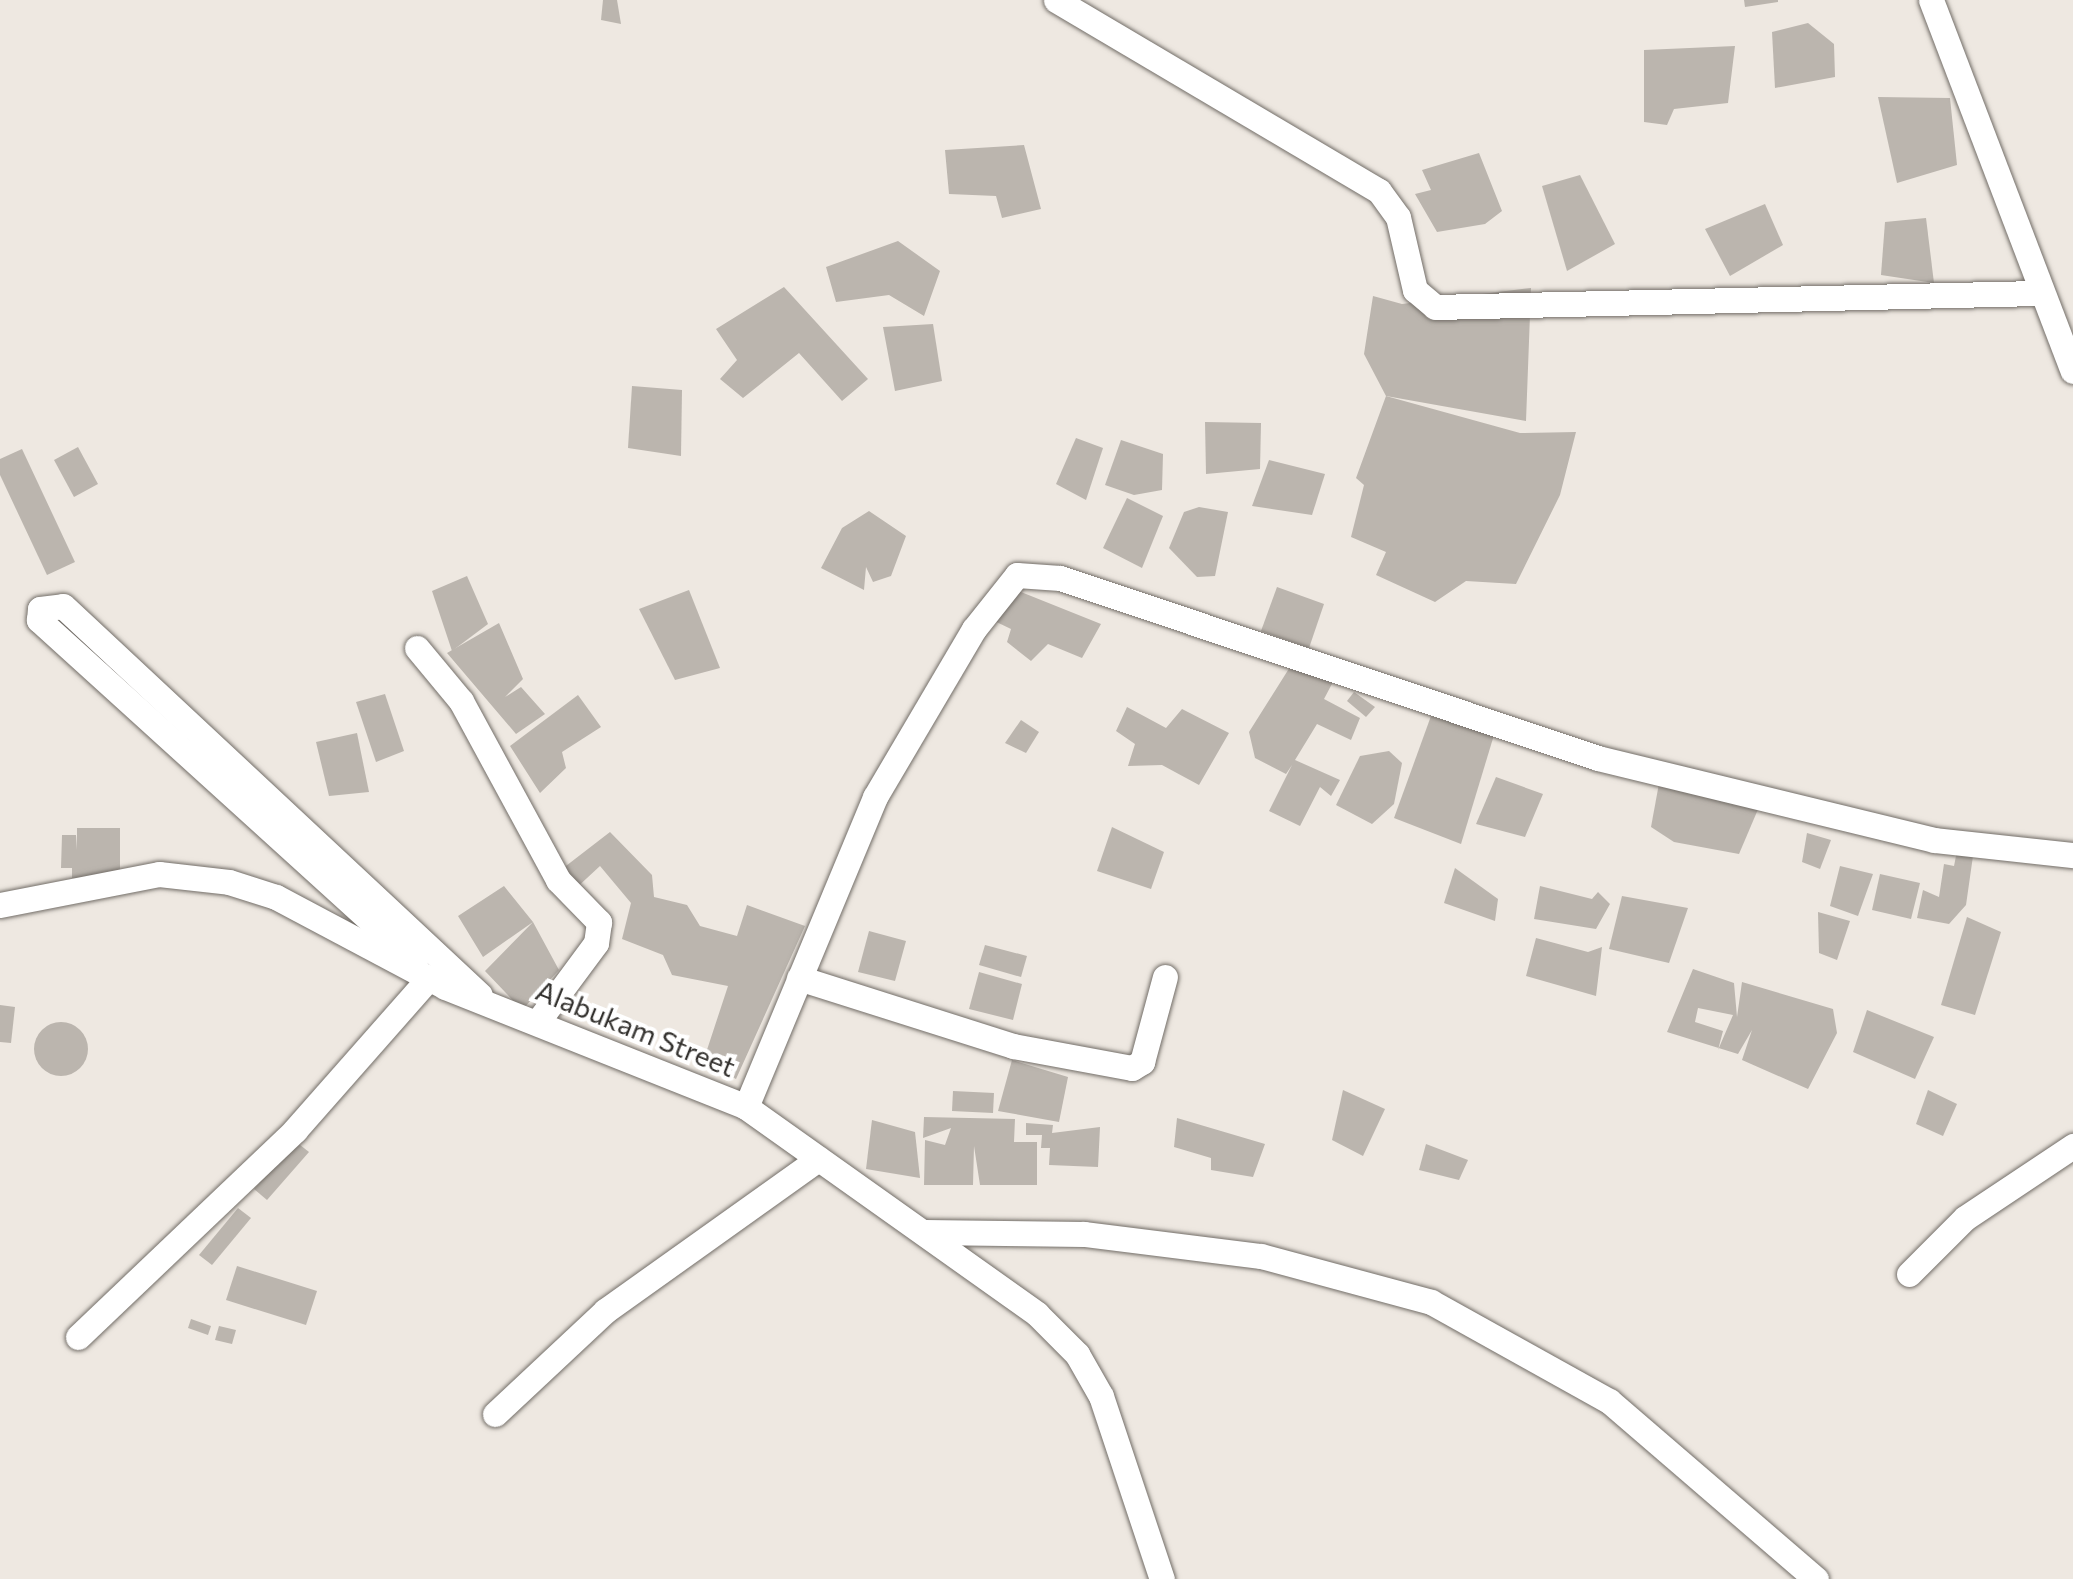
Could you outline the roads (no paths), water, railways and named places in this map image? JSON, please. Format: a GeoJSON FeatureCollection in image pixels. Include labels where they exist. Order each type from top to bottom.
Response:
{"type":"FeatureCollection","features":[{"type":"Feature","properties":{"kind":"street"},"geometry":{"type":"LineString","coordinates":[[1056,0],[1379,190],[1398,217],[1415,290],[1435,307],[2039,293]]}},
{"type":"Feature","properties":{"kind":"street"},"geometry":{"type":"LineString","coordinates":[[1931,0],[2039,293],[2073,371]]}},
{"type":"Feature","properties":{"kind":"street"},"geometry":{"type":"LineString","coordinates":[[746,1106],[875,797],[989,606],[1025,574],[1598,758],[1934,840],[2073,855]]}},
{"type":"Feature","properties":{"kind":"street"},"geometry":{"type":"LineString","coordinates":[[78,1337],[295,1130],[437,983],[95,672],[40,620],[40,609],[63,606],[487,1002]]}},
{"type":"Feature","properties":{"kind":"street"},"geometry":{"type":"LineString","coordinates":[[417,648],[461,701],[558,880],[600,922],[596,943],[539,1020]]}},
{"type":"Feature","properties":{"kind":"street","name":"Alabukam Street"},"geometry":{"type":"LineString","coordinates":[[0,905],[159,874],[229,882],[276,897],[437,983],[539,1020],[746,1106],[924,1232],[1076,1354],[1101,1396],[1162,1579]]}},
{"type":"Feature","properties":{"kind":"street"},"geometry":{"type":"LineString","coordinates":[[799,978],[1012,1046],[1132,1068],[1142,1062],[1164,977]]}},
{"type":"Feature","properties":{"kind":"street"},"geometry":{"type":"LineString","coordinates":[[1909,1274],[1965,1218],[2073,1146]]}},
{"type":"Feature","properties":{"kind":"street"},"geometry":{"type":"LineString","coordinates":[[495,1414],[605,1312],[818,1158]]}},
{"type":"Feature","properties":{"kind":"street"},"geometry":{"type":"LineString","coordinates":[[924,1232],[1084,1234],[1261,1256],[1432,1302],[1609,1401],[1816,1579]]}}]}
